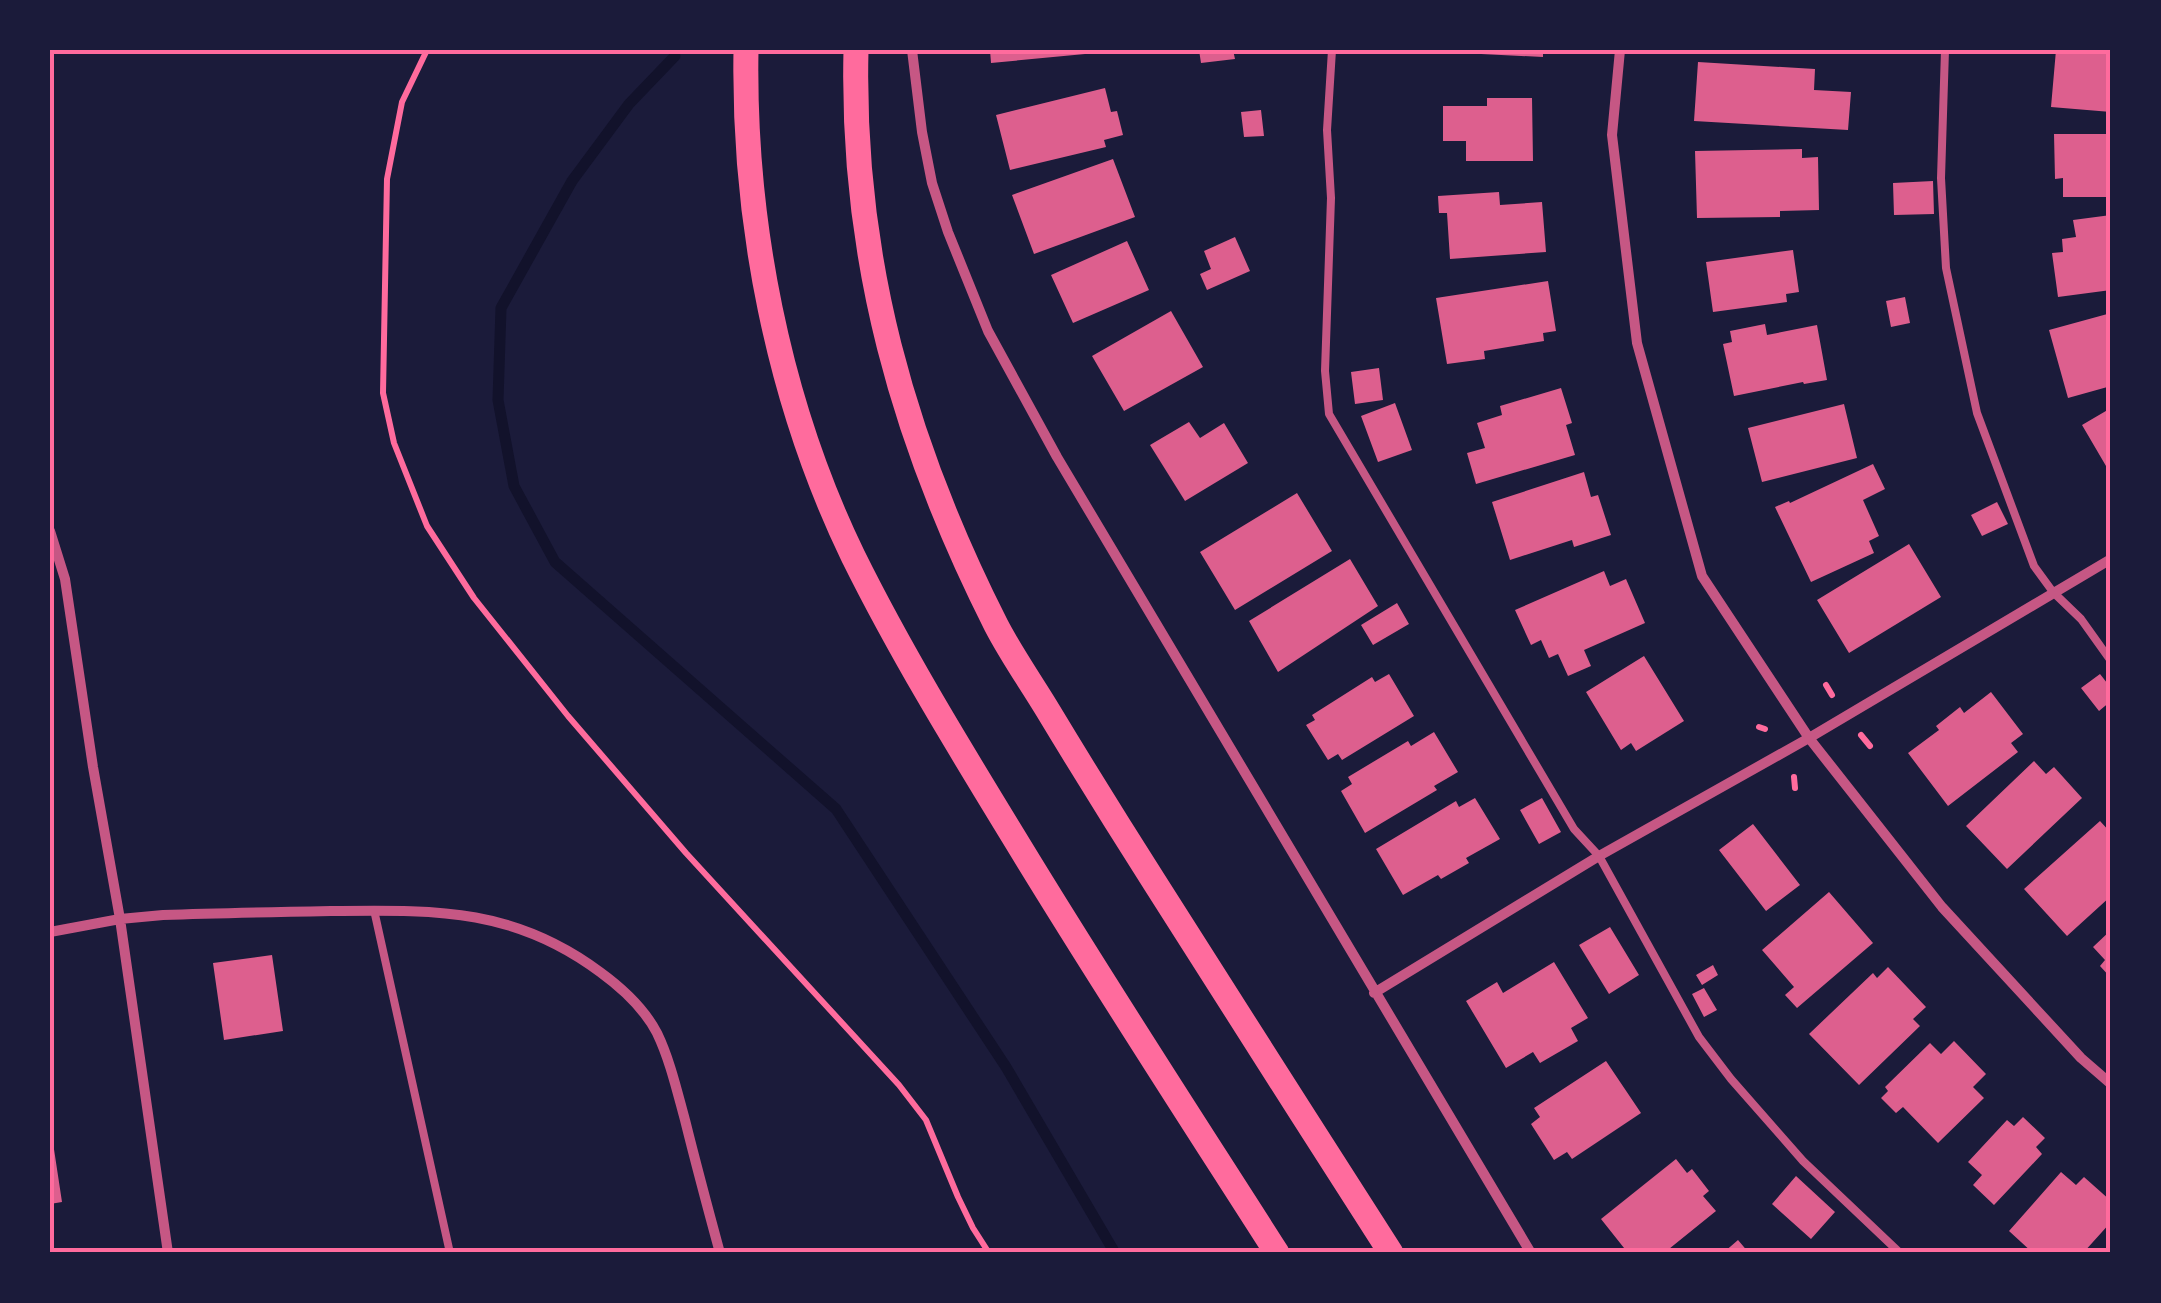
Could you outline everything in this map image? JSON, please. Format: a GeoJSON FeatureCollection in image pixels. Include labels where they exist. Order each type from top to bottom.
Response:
{"type":"FeatureCollection","features":[{"type":"Feature","properties":{"kind":"main road"},"geometry":{"type":"LineString","coordinates":[[746,50],[751,189],[776,335],[808,445],[852,553],[920,684],[1073,934],[1277,1253]]}},
{"type":"Feature","properties":{"kind":"main road"},"geometry":{"type":"LineString","coordinates":[[856,50],[854,110],[860,191],[882,320],[913,433],[944,514],[997,627],[1109,812],[1391,1253]]}},
{"type":"Feature","properties":{"kind":"street"},"geometry":{"type":"LineString","coordinates":[[912,50],[932,183],[988,331],[1066,474],[1530,1253]]}},
{"type":"Feature","properties":{"kind":"street"},"geometry":{"type":"LineString","coordinates":[[1620,50],[1612,135],[1637,343],[1702,576],[1809,738],[1942,907],[2082,1058],[2111,1084]]}},
{"type":"Feature","properties":{"kind":"street"},"geometry":{"type":"LineString","coordinates":[[50,530],[65,579],[168,1253]]}},
{"type":"Feature","properties":{"kind":"street"},"geometry":{"type":"LineString","coordinates":[[1374,993],[1599,856],[1809,738],[2111,559]]}},
{"type":"Feature","properties":{"kind":"street"},"geometry":{"type":"LineString","coordinates":[[50,932],[163,915],[374,910],[461,914],[526,930],[584,960],[613,981],[639,1006],[656,1031],[670,1066],[720,1253]]}},
{"type":"Feature","properties":{"kind":"lane"},"geometry":{"type":"LineString","coordinates":[[1332,50],[1327,130],[1331,198],[1324,371],[1329,414],[1574,829],[1599,856],[1699,1037],[1803,1161],[1900,1253]]}},
{"type":"Feature","properties":{"kind":"lane"},"geometry":{"type":"LineString","coordinates":[[1944,50],[1941,178],[1946,268],[1976,413],[2034,566],[2053,592],[2081,619],[2111,661]]}},
{"type":"Feature","properties":{"kind":"lane"},"geometry":{"type":"LineString","coordinates":[[374,910],[450,1253]]}},
{"type":"Feature","properties":{"kind":"path"},"geometry":{"type":"LineString","coordinates":[[427,50],[402,102],[387,179],[383,393],[394,442],[427,526],[474,598],[568,716],[686,853],[908,1096],[926,1120],[958,1197],[989,1253]]}},
{"type":"Feature","properties":{"kind":"path"},"geometry":{"type":"LineString","coordinates":[[1826,685],[1832,695]]}},
{"type":"Feature","properties":{"kind":"path"},"geometry":{"type":"LineString","coordinates":[[1861,735],[1870,746]]}},
{"type":"Feature","properties":{"kind":"path"},"geometry":{"type":"LineString","coordinates":[[1794,778],[1795,788]]}},
{"type":"Feature","properties":{"kind":"building"},"geometry":{"type":"Polygon","coordinates":[[[990,50],[1084,50],[1085,54],[991,63],[990,50]]]}},
{"type":"Feature","properties":{"kind":"building"},"geometry":{"type":"Polygon","coordinates":[[[1199,50],[1233,50],[1235,59],[1201,63],[1199,50]]]}},
{"type":"Feature","properties":{"kind":"building"},"geometry":{"type":"Polygon","coordinates":[[[1543,50],[1543,57],[1461,53],[1543,50]]]}},
{"type":"Feature","properties":{"kind":"building"},"geometry":{"type":"Polygon","coordinates":[[[2056,50],[2111,50],[2111,112],[2051,107],[2056,50]]]}},
{"type":"Feature","properties":{"kind":"building"},"geometry":{"type":"Polygon","coordinates":[[[1698,62],[1815,69],[1814,90],[1851,92],[1848,130],[1694,121],[1698,62]]]}},
{"type":"Feature","properties":{"kind":"building"},"geometry":{"type":"Polygon","coordinates":[[[1105,88],[1123,135],[1104,140],[1106,147],[1010,170],[996,115],[1105,88]]]}},
{"type":"Feature","properties":{"kind":"building"},"geometry":{"type":"Polygon","coordinates":[[[1487,98],[1532,98],[1533,161],[1466,161],[1466,141],[1443,141],[1443,106],[1487,106],[1487,98]]]}},
{"type":"Feature","properties":{"kind":"building"},"geometry":{"type":"Polygon","coordinates":[[[1261,110],[1264,136],[1244,137],[1241,112],[1261,110]]]}},
{"type":"Feature","properties":{"kind":"building"},"geometry":{"type":"Polygon","coordinates":[[[2054,134],[2111,134],[2111,197],[2063,197],[2063,178],[2055,179],[2054,134]]]}},
{"type":"Feature","properties":{"kind":"building"},"geometry":{"type":"Polygon","coordinates":[[[1802,149],[1802,158],[1818,157],[1819,210],[1780,211],[1780,217],[1697,218],[1695,151],[1802,149]]]}},
{"type":"Feature","properties":{"kind":"building"},"geometry":{"type":"Polygon","coordinates":[[[1113,159],[1135,217],[1034,254],[1012,195],[1113,159]]]}},
{"type":"Feature","properties":{"kind":"building"},"geometry":{"type":"Polygon","coordinates":[[[1933,181],[1934,214],[1894,215],[1893,183],[1933,181]]]}},
{"type":"Feature","properties":{"kind":"building"},"geometry":{"type":"Polygon","coordinates":[[[1499,192],[1500,205],[1542,202],[1546,252],[1450,259],[1447,213],[1439,213],[1438,196],[1499,192]]]}},
{"type":"Feature","properties":{"kind":"building"},"geometry":{"type":"Polygon","coordinates":[[[2111,215],[2111,290],[2058,297],[2052,253],[2063,252],[2062,239],[2076,237],[2073,220],[2111,215]]]}},
{"type":"Feature","properties":{"kind":"building"},"geometry":{"type":"Polygon","coordinates":[[[1235,237],[1250,271],[1207,290],[1200,274],[1211,269],[1204,251],[1235,237]]]}},
{"type":"Feature","properties":{"kind":"building"},"geometry":{"type":"Polygon","coordinates":[[[1127,241],[1149,290],[1073,323],[1051,275],[1127,241]]]}},
{"type":"Feature","properties":{"kind":"building"},"geometry":{"type":"Polygon","coordinates":[[[1793,250],[1799,292],[1786,294],[1787,302],[1713,312],[1706,262],[1793,250]]]}},
{"type":"Feature","properties":{"kind":"building"},"geometry":{"type":"Polygon","coordinates":[[[1548,281],[1556,331],[1543,333],[1544,341],[1484,351],[1485,359],[1447,364],[1436,298],[1548,281]]]}},
{"type":"Feature","properties":{"kind":"building"},"geometry":{"type":"Polygon","coordinates":[[[1905,297],[1910,323],[1891,327],[1886,301],[1905,297]]]}},
{"type":"Feature","properties":{"kind":"building"},"geometry":{"type":"Polygon","coordinates":[[[1171,311],[1203,367],[1124,411],[1092,356],[1171,311]]]}},
{"type":"Feature","properties":{"kind":"building"},"geometry":{"type":"Polygon","coordinates":[[[2111,313],[2111,386],[2068,398],[2049,330],[2111,313]]]}},
{"type":"Feature","properties":{"kind":"building"},"geometry":{"type":"Polygon","coordinates":[[[1765,324],[1767,335],[1817,325],[1827,380],[1734,396],[1723,344],[1732,342],[1730,331],[1765,324]]]}},
{"type":"Feature","properties":{"kind":"building"},"geometry":{"type":"Polygon","coordinates":[[[1379,368],[1383,400],[1355,404],[1351,372],[1379,368]]]}},
{"type":"Feature","properties":{"kind":"building"},"geometry":{"type":"Polygon","coordinates":[[[1561,388],[1572,423],[1566,425],[1575,455],[1476,484],[1467,453],[1485,448],[1477,423],[1502,415],[1500,406],[1561,388]]]}},
{"type":"Feature","properties":{"kind":"building"},"geometry":{"type":"Polygon","coordinates":[[[1395,403],[1412,450],[1378,462],[1361,416],[1395,403]]]}},
{"type":"Feature","properties":{"kind":"building"},"geometry":{"type":"Polygon","coordinates":[[[1844,404],[1857,458],[1762,482],[1748,428],[1844,404]]]}},
{"type":"Feature","properties":{"kind":"building"},"geometry":{"type":"Polygon","coordinates":[[[2111,408],[2111,463],[2106,466],[2082,425],[2111,408]]]}},
{"type":"Feature","properties":{"kind":"building"},"geometry":{"type":"Polygon","coordinates":[[[1189,422],[1200,438],[1224,423],[1248,463],[1185,501],[1150,445],[1189,422]]]}},
{"type":"Feature","properties":{"kind":"building"},"geometry":{"type":"Polygon","coordinates":[[[1873,464],[1885,489],[1863,500],[1879,536],[1869,541],[1874,553],[1811,582],[1775,507],[1873,464]]]}},
{"type":"Feature","properties":{"kind":"building"},"geometry":{"type":"Polygon","coordinates":[[[1584,472],[1591,497],[1598,495],[1611,535],[1574,547],[1572,540],[1510,560],[1492,502],[1584,472]]]}},
{"type":"Feature","properties":{"kind":"building"},"geometry":{"type":"Polygon","coordinates":[[[1297,493],[1332,551],[1235,610],[1200,552],[1297,493]]]}},
{"type":"Feature","properties":{"kind":"building"},"geometry":{"type":"Polygon","coordinates":[[[1997,502],[2008,524],[1982,536],[1971,515],[1997,502]]]}},
{"type":"Feature","properties":{"kind":"building"},"geometry":{"type":"Polygon","coordinates":[[[1909,544],[1941,597],[1849,653],[1817,600],[1909,544]]]}},
{"type":"Feature","properties":{"kind":"building"},"geometry":{"type":"Polygon","coordinates":[[[1350,559],[1378,606],[1278,672],[1249,621],[1350,559]]]}},
{"type":"Feature","properties":{"kind":"building"},"geometry":{"type":"Polygon","coordinates":[[[1604,571],[1610,586],[1626,579],[1645,623],[1584,650],[1591,666],[1568,676],[1558,654],[1549,658],[1541,640],[1531,645],[1515,610],[1604,571]]]}},
{"type":"Feature","properties":{"kind":"building"},"geometry":{"type":"Polygon","coordinates":[[[1397,603],[1409,624],[1373,645],[1361,625],[1397,603]]]}},
{"type":"Feature","properties":{"kind":"building"},"geometry":{"type":"Polygon","coordinates":[[[1644,656],[1684,721],[1636,751],[1631,743],[1621,750],[1586,692],[1644,656]]]}},
{"type":"Feature","properties":{"kind":"building"},"geometry":{"type":"Polygon","coordinates":[[[1389,674],[1414,716],[1342,760],[1338,754],[1328,760],[1306,725],[1315,720],[1312,715],[1372,677],[1375,682],[1389,674]]]}},
{"type":"Feature","properties":{"kind":"building"},"geometry":{"type":"Polygon","coordinates":[[[2100,674],[2111,688],[2111,701],[2099,711],[2081,688],[2100,674]]]}},
{"type":"Feature","properties":{"kind":"building"},"geometry":{"type":"Polygon","coordinates":[[[1991,692],[2023,734],[2011,743],[2018,752],[1948,806],[1908,753],[1939,730],[1936,726],[1960,707],[1964,713],[1991,692]]]}},
{"type":"Feature","properties":{"kind":"building"},"geometry":{"type":"Polygon","coordinates":[[[1434,732],[1458,772],[1434,786],[1437,790],[1365,833],[1341,791],[1352,784],[1348,777],[1408,741],[1411,746],[1434,732]]]}},
{"type":"Feature","properties":{"kind":"building"},"geometry":{"type":"Polygon","coordinates":[[[2034,761],[2046,774],[2054,767],[2082,798],[2007,869],[1966,826],[2034,761]]]}},
{"type":"Feature","properties":{"kind":"building"},"geometry":{"type":"Polygon","coordinates":[[[1475,798],[1500,839],[1466,858],[1469,863],[1403,895],[1376,849],[1456,801],[1459,807],[1475,798]]]}},
{"type":"Feature","properties":{"kind":"building"},"geometry":{"type":"Polygon","coordinates":[[[1542,798],[1561,832],[1539,844],[1520,810],[1542,798]]]}},
{"type":"Feature","properties":{"kind":"building"},"geometry":{"type":"Polygon","coordinates":[[[2100,821],[2111,833],[2111,896],[2067,936],[2024,889],[2100,821]]]}},
{"type":"Feature","properties":{"kind":"building"},"geometry":{"type":"Polygon","coordinates":[[[1753,824],[1800,885],[1766,911],[1719,850],[1753,824]]]}},
{"type":"Feature","properties":{"kind":"building"},"geometry":{"type":"Polygon","coordinates":[[[1829,892],[1873,943],[1797,1008],[1785,995],[1794,987],[1762,950],[1829,892]]]}},
{"type":"Feature","properties":{"kind":"building"},"geometry":{"type":"Polygon","coordinates":[[[1610,927],[1639,975],[1609,994],[1579,945],[1610,927]]]}},
{"type":"Feature","properties":{"kind":"building"},"geometry":{"type":"Polygon","coordinates":[[[2111,930],[2111,978],[2100,966],[2105,960],[2093,947],[2111,930]]]}},
{"type":"Feature","properties":{"kind":"building"},"geometry":{"type":"Polygon","coordinates":[[[272,955],[283,1031],[224,1040],[213,963],[272,955]]]}},
{"type":"Feature","properties":{"kind":"building"},"geometry":{"type":"Polygon","coordinates":[[[1554,962],[1588,1018],[1571,1028],[1578,1041],[1540,1063],[1533,1052],[1506,1068],[1466,1001],[1497,982],[1503,993],[1554,962]]]}},
{"type":"Feature","properties":{"kind":"building"},"geometry":{"type":"Polygon","coordinates":[[[1713,965],[1718,975],[1702,985],[1696,975],[1713,965]]]}},
{"type":"Feature","properties":{"kind":"building"},"geometry":{"type":"Polygon","coordinates":[[[1888,967],[1926,1007],[1913,1019],[1920,1026],[1859,1085],[1809,1034],[1873,973],[1877,978],[1888,967]]]}},
{"type":"Feature","properties":{"kind":"building"},"geometry":{"type":"Polygon","coordinates":[[[1704,988],[1717,1010],[1704,1017],[1692,994],[1704,988]]]}},
{"type":"Feature","properties":{"kind":"building"},"geometry":{"type":"Polygon","coordinates":[[[1954,1041],[1986,1074],[1973,1087],[1984,1098],[1938,1143],[1903,1107],[1896,1113],[1881,1098],[1888,1091],[1885,1087],[1930,1043],[1941,1054],[1954,1041]]]}},
{"type":"Feature","properties":{"kind":"building"},"geometry":{"type":"Polygon","coordinates":[[[1606,1061],[1641,1113],[1572,1159],[1567,1152],[1554,1160],[1531,1124],[1540,1117],[1534,1108],[1606,1061]]]}},
{"type":"Feature","properties":{"kind":"building"},"geometry":{"type":"Polygon","coordinates":[[[2023,1117],[2045,1138],[2036,1147],[2042,1154],[1994,1205],[1973,1185],[1982,1175],[1968,1162],[2007,1120],[2014,1126],[2023,1117]]]}},
{"type":"Feature","properties":{"kind":"building"},"geometry":{"type":"Polygon","coordinates":[[[50,1136],[62,1202],[50,1204],[50,1136]]]}},
{"type":"Feature","properties":{"kind":"building"},"geometry":{"type":"Polygon","coordinates":[[[1676,1159],[1687,1173],[1692,1169],[1709,1191],[1703,1196],[1716,1211],[1664,1253],[1628,1253],[1601,1219],[1676,1159]]]}},
{"type":"Feature","properties":{"kind":"building"},"geometry":{"type":"Polygon","coordinates":[[[2061,1172],[2076,1185],[2084,1177],[2111,1201],[2111,1222],[2083,1253],[2033,1253],[2009,1231],[2061,1172]]]}},
{"type":"Feature","properties":{"kind":"building"},"geometry":{"type":"Polygon","coordinates":[[[1796,1176],[1835,1212],[1811,1239],[1772,1204],[1796,1176]]]}},
{"type":"Feature","properties":{"kind":"building"},"geometry":{"type":"Polygon","coordinates":[[[1738,1240],[1749,1253],[1723,1253],[1738,1240]]]}},
{"type":"Feature","properties":{"kind":"waterway"},"geometry":{"type":"LineString","coordinates":[[675,56],[629,104],[572,181],[501,308],[498,400],[514,486],[555,562],[836,809],[1006,1067],[1115,1253]]}}]}
